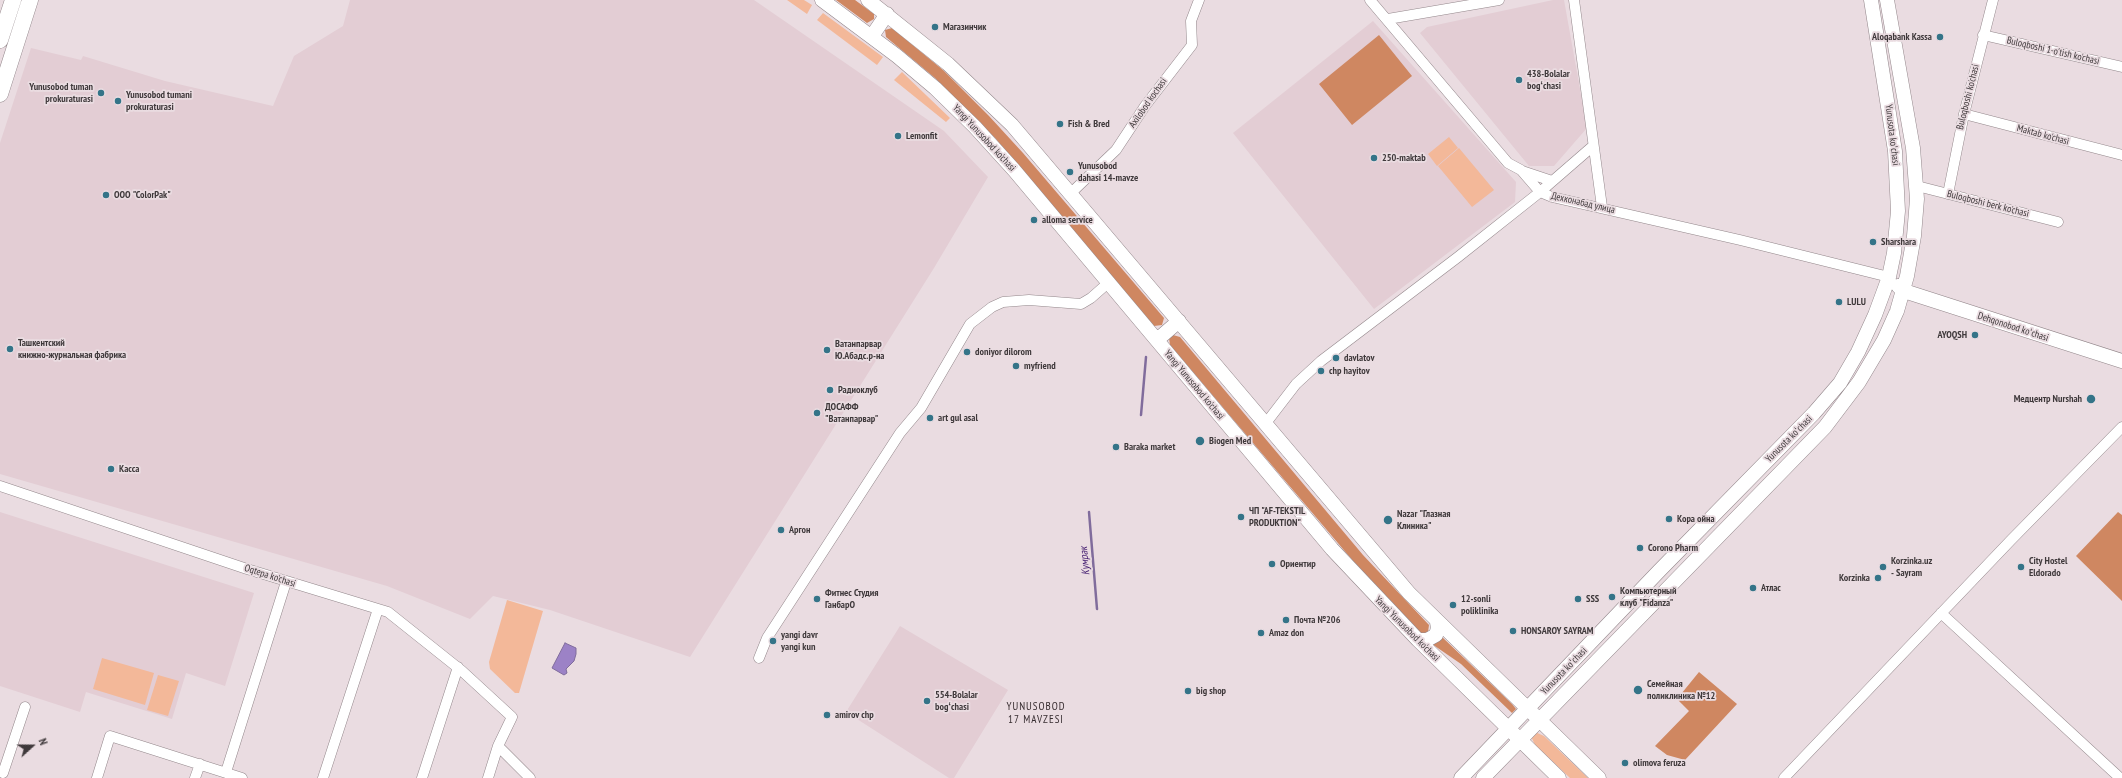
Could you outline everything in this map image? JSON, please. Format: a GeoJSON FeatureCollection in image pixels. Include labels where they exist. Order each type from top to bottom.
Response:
{"type":"FeatureCollection","features":[{"type":"Feature","properties":{"kind":"main road"},"geometry":{"type":"LineString","coordinates":[[0,40],[13,0]]}},
{"type":"Feature","properties":{"kind":"main road"},"geometry":{"type":"LineString","coordinates":[[0,94],[3,70],[30,0]]}},
{"type":"Feature","properties":{"kind":"main road","name":"Yangi Yunusobod ko'chasi"},"geometry":{"type":"LineString","coordinates":[[822,0],[872,36],[930,84],[975,127],[1014,170],[1332,549],[1418,640],[1559,778]]}},
{"type":"Feature","properties":{"kind":"main road"},"geometry":{"type":"LineString","coordinates":[[868,0],[930,49],[979,92],[1016,130],[1404,587],[1437,622],[1599,778]]}},
{"type":"Feature","properties":{"kind":"main road","name":"Yunusota koʻchasi"},"geometry":{"type":"LineString","coordinates":[[1461,778],[1828,398],[1858,352],[1883,295],[1889,277],[1896,234],[1897,169],[1891,120],[1871,0]]}},
{"type":"Feature","properties":{"kind":"main road","name":"Yunusota koʻchasi"},"geometry":{"type":"LineString","coordinates":[[1483,778],[1825,427],[1846,401],[1872,361],[1894,318],[1904,291],[1914,236],[1917,186],[1907,110],[1887,0]]}},
{"type":"Feature","properties":{"kind":"main road"},"geometry":{"type":"LineString","coordinates":[[872,36],[887,14]]}},
{"type":"Feature","properties":{"kind":"main road","name":"Дехконабад улица"},"geometry":{"type":"LineString","coordinates":[[1889,277],[1904,291]]}},
{"type":"Feature","properties":{"kind":"main road"},"geometry":{"type":"LineString","coordinates":[[1883,295],[1904,291]]}},
{"type":"Feature","properties":{"kind":"main road","name":"Dehqonobod koʻchasi"},"geometry":{"type":"LineString","coordinates":[[1904,291],[2122,360]]}},
{"type":"Feature","properties":{"kind":"main road"},"geometry":{"type":"LineString","coordinates":[[1156,340],[1179,321]]}},
{"type":"Feature","properties":{"kind":"main road"},"geometry":{"type":"LineString","coordinates":[[1418,640],[1427,640],[1436,635],[1438,628],[1437,622]]}},
{"type":"Feature","properties":{"kind":"street","name":"Axilobod kochasi"},"geometry":{"type":"LineString","coordinates":[[1071,193],[1116,150],[1145,106],[1192,45],[1191,21],[1199,0]]}},
{"type":"Feature","properties":{"kind":"street"},"geometry":{"type":"LineString","coordinates":[[1370,0],[1388,19],[1508,163],[1521,170],[1552,181]]}},
{"type":"Feature","properties":{"kind":"street"},"geometry":{"type":"LineString","coordinates":[[1388,19],[1499,0]]}},
{"type":"Feature","properties":{"kind":"street"},"geometry":{"type":"LineString","coordinates":[[1574,0],[1602,207]]}},
{"type":"Feature","properties":{"kind":"street","name":"Buloqboshi ko'chasi"},"geometry":{"type":"LineString","coordinates":[[1948,194],[1964,114],[1993,0]]}},
{"type":"Feature","properties":{"kind":"street","name":"Buloqboshi 1-o'tish ko'chasi"},"geometry":{"type":"LineString","coordinates":[[1983,35],[2122,67]]}},
{"type":"Feature","properties":{"kind":"street","name":"Maktab ko'chasi"},"geometry":{"type":"LineString","coordinates":[[1964,114],[2122,156]]}},
{"type":"Feature","properties":{"kind":"street"},"geometry":{"type":"LineString","coordinates":[[1521,170],[1540,192],[1593,146]]}},
{"type":"Feature","properties":{"kind":"street","name":"Buloqboshi berk ko'chasi"},"geometry":{"type":"LineString","coordinates":[[1917,186],[2058,222]]}},
{"type":"Feature","properties":{"kind":"street","name":"Дехконабад улица"},"geometry":{"type":"LineString","coordinates":[[1266,424],[1296,384],[1321,361],[1458,257],[1540,192],[1552,197],[1602,207],[1889,277]]}},
{"type":"Feature","properties":{"kind":"street"},"geometry":{"type":"LineString","coordinates":[[758,658],[767,638],[900,433],[921,408],[970,324],[992,306],[1003,302],[1029,300],[1081,304],[1091,298],[1108,283]]}},
{"type":"Feature","properties":{"kind":"street"},"geometry":{"type":"LineString","coordinates":[[1784,778],[1941,613],[2122,428]]}},
{"type":"Feature","properties":{"kind":"street","name":"Oqtepa ko'chasi"},"geometry":{"type":"LineString","coordinates":[[0,486],[286,582],[388,612],[458,667],[512,717],[498,746]]}},
{"type":"Feature","properties":{"kind":"street"},"geometry":{"type":"LineString","coordinates":[[226,772],[286,582]]}},
{"type":"Feature","properties":{"kind":"street"},"geometry":{"type":"LineString","coordinates":[[323,778],[378,609]]}},
{"type":"Feature","properties":{"kind":"street"},"geometry":{"type":"LineString","coordinates":[[1941,613],[2114,776]]}},
{"type":"Feature","properties":{"kind":"street"},"geometry":{"type":"LineString","coordinates":[[422,778],[458,667]]}},
{"type":"Feature","properties":{"kind":"street"},"geometry":{"type":"LineString","coordinates":[[3,773],[25,707]]}},
{"type":"Feature","properties":{"kind":"street"},"geometry":{"type":"LineString","coordinates":[[97,778],[110,736],[242,778]]}},
{"type":"Feature","properties":{"kind":"street"},"geometry":{"type":"LineString","coordinates":[[488,778],[498,746],[530,778]]}},
{"type":"Feature","properties":{"kind":"street"},"geometry":{"type":"LineString","coordinates":[[195,778],[200,764]]}},
{"type":"Feature","properties":{"kind":"shaded area"},"geometry":{"type":"Polygon","coordinates":[[[350,0],[754,0],[944,131],[988,177],[934,268],[690,657],[550,610],[493,596],[470,619],[387,586],[0,474],[0,143],[31,48],[81,60],[83,56],[165,81],[273,106],[294,56],[343,26],[350,0]]]}},
{"type":"Feature","properties":{"kind":"shaded area"},"geometry":{"type":"Polygon","coordinates":[[[787,0],[804,0],[812,5],[807,14],[787,0]]]}},
{"type":"Feature","properties":{"kind":"shaded area"},"geometry":{"type":"Polygon","coordinates":[[[836,0],[855,0],[874,14],[874,19],[867,23],[836,0]]]}},
{"type":"Feature","properties":{"kind":"shaded area","name":"438-Bolalar bogʻchasi"},"geometry":{"type":"Polygon","coordinates":[[[1553,0],[1564,0],[1587,128],[1554,166],[1529,166],[1420,33],[1427,27],[1553,0]]]}},
{"type":"Feature","properties":{"kind":"shaded area"},"geometry":{"type":"Polygon","coordinates":[[[823,13],[883,57],[877,65],[817,20],[823,13]]]}},
{"type":"Feature","properties":{"kind":"shaded area","name":"250-maktab"},"geometry":{"type":"Polygon","coordinates":[[[1373,21],[1516,182],[1515,202],[1374,309],[1233,133],[1373,21]]]}},
{"type":"Feature","properties":{"kind":"shaded area"},"geometry":{"type":"Polygon","coordinates":[[[892,28],[943,70],[1023,153],[1164,318],[1162,325],[1154,326],[995,138],[935,78],[886,37],[885,30],[892,28]]]}},
{"type":"Feature","properties":{"kind":"shaded area"},"geometry":{"type":"Polygon","coordinates":[[[1379,35],[1412,76],[1352,125],[1319,84],[1379,35]]]}},
{"type":"Feature","properties":{"kind":"shaded area"},"geometry":{"type":"Polygon","coordinates":[[[902,72],[950,118],[946,122],[894,80],[902,72]]]}},
{"type":"Feature","properties":{"kind":"shaded area"},"geometry":{"type":"Polygon","coordinates":[[[1449,137],[1458,148],[1437,166],[1428,154],[1449,137]]]}},
{"type":"Feature","properties":{"kind":"shaded area"},"geometry":{"type":"Polygon","coordinates":[[[1459,148],[1494,190],[1472,207],[1438,166],[1459,148]]]}},
{"type":"Feature","properties":{"kind":"shaded area"},"geometry":{"type":"Polygon","coordinates":[[[1173,335],[1180,337],[1363,555],[1429,625],[1428,632],[1422,634],[1354,562],[1170,345],[1169,338],[1173,335]]]}},
{"type":"Feature","properties":{"kind":"shaded area"},"geometry":{"type":"Polygon","coordinates":[[[0,512],[254,593],[225,686],[186,673],[172,719],[86,692],[80,712],[0,686],[0,512]]]}},
{"type":"Feature","properties":{"kind":"shaded area"},"geometry":{"type":"Polygon","coordinates":[[[2118,512],[2122,515],[2122,601],[2076,556],[2118,512]]]}},
{"type":"Feature","properties":{"kind":"shaded area"},"geometry":{"type":"Polygon","coordinates":[[[507,600],[543,611],[519,693],[515,693],[490,669],[489,662],[507,600]]]}},
{"type":"Feature","properties":{"kind":"shaded area","name":"554-Bolalar bogʻchasi"},"geometry":{"type":"Polygon","coordinates":[[[900,626],[1008,690],[954,778],[949,778],[846,712],[900,626]]]}},
{"type":"Feature","properties":{"kind":"shaded area"},"geometry":{"type":"Polygon","coordinates":[[[1441,636],[1512,704],[1516,709],[1512,713],[1461,664],[1432,644],[1441,636]]]}},
{"type":"Feature","properties":{"kind":"shaded area"},"geometry":{"type":"Polygon","coordinates":[[[565,643],[576,648],[576,654],[574,661],[566,669],[567,673],[564,675],[552,668],[565,643]]]}},
{"type":"Feature","properties":{"kind":"shaded area"},"geometry":{"type":"Polygon","coordinates":[[[102,658],[154,673],[145,705],[93,689],[102,658]]]}},
{"type":"Feature","properties":{"kind":"shaded area"},"geometry":{"type":"Polygon","coordinates":[[[1699,672],[1737,704],[1685,760],[1667,755],[1655,746],[1689,711],[1677,699],[1699,672]]]}},
{"type":"Feature","properties":{"kind":"shaded area"},"geometry":{"type":"Polygon","coordinates":[[[158,675],[179,681],[168,716],[147,710],[158,675]]]}},
{"type":"Feature","properties":{"kind":"shaded area"},"geometry":{"type":"Polygon","coordinates":[[[1533,731],[1544,736],[1588,778],[1570,778],[1535,745],[1530,734],[1533,731]]]}},
{"type":"Feature","properties":{"kind":"waterway","name":"Кумрак"},"geometry":{"type":"LineString","coordinates":[[1141,415],[1146,357]]}},
{"type":"Feature","properties":{"kind":"waterway","name":"Кумрак"},"geometry":{"type":"LineString","coordinates":[[1089,512],[1097,609]]}},
{"type":"Feature","properties":{"kind":"place","name":"Магазинчик"},"geometry":{"type":"Point","coordinates":[935,27]}},
{"type":"Feature","properties":{"kind":"place","name":"Aloqabank Kassa"},"geometry":{"type":"Point","coordinates":[1940,37]}},
{"type":"Feature","properties":{"kind":"place","name":"438-Bolalar bogʻchasi"},"geometry":{"type":"Point","coordinates":[1519,80]}},
{"type":"Feature","properties":{"kind":"place","name":"Yunusobod tuman prokuraturasi"},"geometry":{"type":"Point","coordinates":[101,93]}},
{"type":"Feature","properties":{"kind":"place","name":"Yunusobod tumani prokuraturasi"},"geometry":{"type":"Point","coordinates":[118,101]}},
{"type":"Feature","properties":{"kind":"place","name":"Fish & Bred"},"geometry":{"type":"Point","coordinates":[1060,124]}},
{"type":"Feature","properties":{"kind":"place","name":"Lemonfit"},"geometry":{"type":"Point","coordinates":[898,136]}},
{"type":"Feature","properties":{"kind":"place","name":"250-maktab"},"geometry":{"type":"Point","coordinates":[1374,158]}},
{"type":"Feature","properties":{"kind":"place","name":"Yunusobod dahasi 14-mavze"},"geometry":{"type":"Point","coordinates":[1070,172]}},
{"type":"Feature","properties":{"kind":"place","name":"OOO \"ColorPak\""},"geometry":{"type":"Point","coordinates":[106,195]}},
{"type":"Feature","properties":{"kind":"place","name":"alloma service"},"geometry":{"type":"Point","coordinates":[1034,220]}},
{"type":"Feature","properties":{"kind":"place","name":"Sharshara"},"geometry":{"type":"Point","coordinates":[1873,242]}},
{"type":"Feature","properties":{"kind":"place","name":"LULU"},"geometry":{"type":"Point","coordinates":[1839,302]}},
{"type":"Feature","properties":{"kind":"place","name":"AYOQSH"},"geometry":{"type":"Point","coordinates":[1975,335]}},
{"type":"Feature","properties":{"kind":"place","name":"Ташкентский книжно-журнальная фабрика"},"geometry":{"type":"Point","coordinates":[10,349]}},
{"type":"Feature","properties":{"kind":"place","name":"Ватанпарвар Ю.Абадс.р-на"},"geometry":{"type":"Point","coordinates":[827,350]}},
{"type":"Feature","properties":{"kind":"place","name":"doniyor dilorom"},"geometry":{"type":"Point","coordinates":[967,352]}},
{"type":"Feature","properties":{"kind":"place","name":"davlatov"},"geometry":{"type":"Point","coordinates":[1336,358]}},
{"type":"Feature","properties":{"kind":"place","name":"myfriend"},"geometry":{"type":"Point","coordinates":[1016,366]}},
{"type":"Feature","properties":{"kind":"place","name":"chp hayitov"},"geometry":{"type":"Point","coordinates":[1321,371]}},
{"type":"Feature","properties":{"kind":"place","name":"Радиоклуб"},"geometry":{"type":"Point","coordinates":[830,390]}},
{"type":"Feature","properties":{"kind":"place","name":"Медцентр Nurshah"},"geometry":{"type":"Point","coordinates":[2091,399]}},
{"type":"Feature","properties":{"kind":"place","name":"ДОСАФФ \"Ватанпарвар\""},"geometry":{"type":"Point","coordinates":[817,413]}},
{"type":"Feature","properties":{"kind":"place","name":"art gul asal"},"geometry":{"type":"Point","coordinates":[930,418]}},
{"type":"Feature","properties":{"kind":"place","name":"Biogen Med"},"geometry":{"type":"Point","coordinates":[1200,441]}},
{"type":"Feature","properties":{"kind":"place","name":"Baraka market"},"geometry":{"type":"Point","coordinates":[1116,447]}},
{"type":"Feature","properties":{"kind":"place","name":"Касса"},"geometry":{"type":"Point","coordinates":[111,469]}},
{"type":"Feature","properties":{"kind":"place","name":"ЧП \"AF-TEKSTIL PRODUKTION\""},"geometry":{"type":"Point","coordinates":[1241,517]}},
{"type":"Feature","properties":{"kind":"place","name":"Кора ойна"},"geometry":{"type":"Point","coordinates":[1669,519]}},
{"type":"Feature","properties":{"kind":"place","name":"Nazar \"Глазная Клиника\""},"geometry":{"type":"Point","coordinates":[1388,520]}},
{"type":"Feature","properties":{"kind":"place","name":"Аргон"},"geometry":{"type":"Point","coordinates":[781,530]}},
{"type":"Feature","properties":{"kind":"place","name":"Corono Pharm"},"geometry":{"type":"Point","coordinates":[1640,548]}},
{"type":"Feature","properties":{"kind":"place","name":"Ориентир"},"geometry":{"type":"Point","coordinates":[1272,564]}},
{"type":"Feature","properties":{"kind":"place","name":"Korzinka.uz - Sayram"},"geometry":{"type":"Point","coordinates":[1883,567]}},
{"type":"Feature","properties":{"kind":"place","name":"City Hostel Eldorado"},"geometry":{"type":"Point","coordinates":[2021,567]}},
{"type":"Feature","properties":{"kind":"place","name":"Korzinka"},"geometry":{"type":"Point","coordinates":[1878,578]}},
{"type":"Feature","properties":{"kind":"place","name":"Атлас"},"geometry":{"type":"Point","coordinates":[1753,588]}},
{"type":"Feature","properties":{"kind":"place","name":"Компьютерный клуб \"Fidanza\""},"geometry":{"type":"Point","coordinates":[1612,597]}},
{"type":"Feature","properties":{"kind":"place","name":"Фитнес Студия ГанбарО"},"geometry":{"type":"Point","coordinates":[817,599]}},
{"type":"Feature","properties":{"kind":"place","name":"SSS"},"geometry":{"type":"Point","coordinates":[1578,599]}},
{"type":"Feature","properties":{"kind":"place","name":"12-sonli poliklinika"},"geometry":{"type":"Point","coordinates":[1453,605]}},
{"type":"Feature","properties":{"kind":"place","name":"Почта №206"},"geometry":{"type":"Point","coordinates":[1286,620]}},
{"type":"Feature","properties":{"kind":"place","name":"HONSAROY SAYRAM"},"geometry":{"type":"Point","coordinates":[1513,631]}},
{"type":"Feature","properties":{"kind":"place","name":"Amaz don"},"geometry":{"type":"Point","coordinates":[1261,633]}},
{"type":"Feature","properties":{"kind":"place","name":"yangi davr yangi kun"},"geometry":{"type":"Point","coordinates":[773,641]}},
{"type":"Feature","properties":{"kind":"place","name":"Семейная поликлиника №12"},"geometry":{"type":"Point","coordinates":[1638,690]}},
{"type":"Feature","properties":{"kind":"place","name":"big shop"},"geometry":{"type":"Point","coordinates":[1188,691]}},
{"type":"Feature","properties":{"kind":"place","name":"554-Bolalar bogʻchasi"},"geometry":{"type":"Point","coordinates":[927,701]}},
{"type":"Feature","properties":{"kind":"place","name":"amirov chp"},"geometry":{"type":"Point","coordinates":[827,715]}},
{"type":"Feature","properties":{"kind":"place","name":"olimova feruza"},"geometry":{"type":"Point","coordinates":[1625,763]}},
{"type":"Feature","properties":{"kind":"district","name":"YUNUSOBOD 17 MAVZESI"},"geometry":{"type":"Point","coordinates":[1036,713]}}]}
